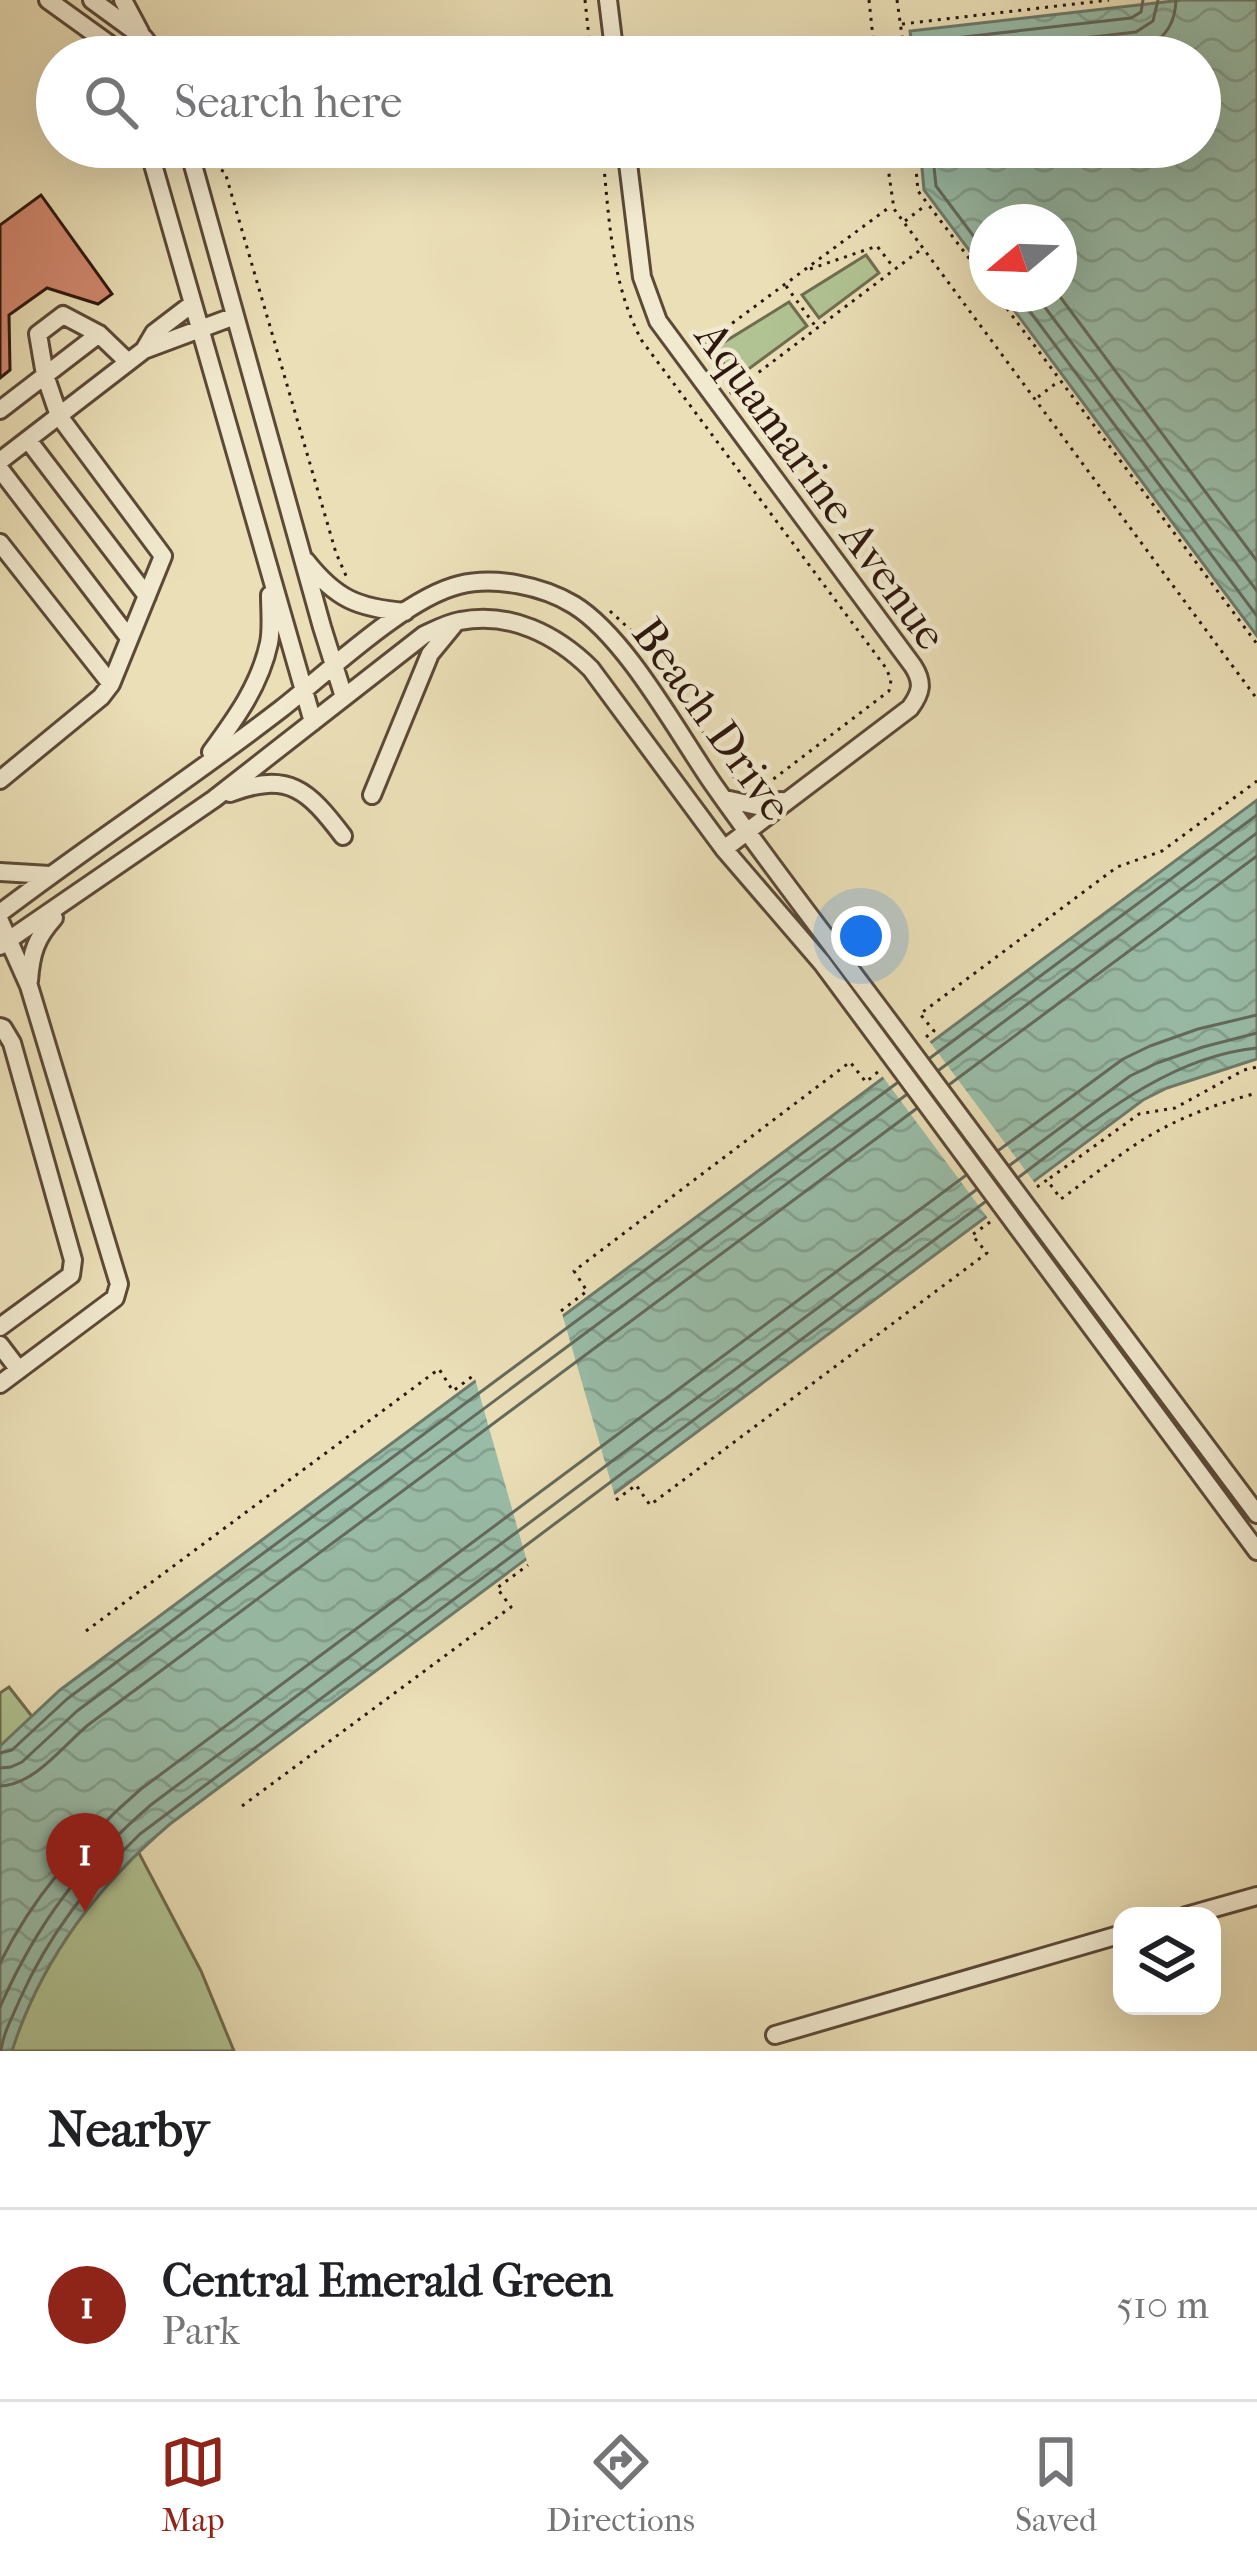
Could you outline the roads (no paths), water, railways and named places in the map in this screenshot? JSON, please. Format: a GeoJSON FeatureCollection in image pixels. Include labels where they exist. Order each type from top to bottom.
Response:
{"type":"FeatureCollection","features":[{"type":"Feature","properties":{"kind":"street"},"geometry":{"type":"LineString","coordinates":[[48,0],[99,36]]}},
{"type":"Feature","properties":{"kind":"street"},"geometry":{"type":"LineString","coordinates":[[92,0],[141,36]]}},
{"type":"Feature","properties":{"kind":"street"},"geometry":{"type":"LineString","coordinates":[[123,0],[143,36]]}},
{"type":"Feature","properties":{"kind":"street"},"geometry":{"type":"LineString","coordinates":[[608,0],[612,36]]}},
{"type":"Feature","properties":{"kind":"street"},"geometry":{"type":"LineString","coordinates":[[154,168],[313,722]]}},
{"type":"Feature","properties":{"kind":"street"},"geometry":{"type":"LineString","coordinates":[[194,168],[344,697]]}},
{"type":"Feature","properties":{"kind":"street","name":"Aquamarine Avenue"},"geometry":{"type":"LineString","coordinates":[[628,168],[639,259],[658,321],[914,666],[921,682],[910,708],[724,849]]}},
{"type":"Feature","properties":{"kind":"street"},"geometry":{"type":"LineString","coordinates":[[144,350],[154,333],[192,304]]}},
{"type":"Feature","properties":{"kind":"street"},"geometry":{"type":"LineString","coordinates":[[0,781],[111,684],[163,556],[59,416],[38,334],[63,315],[99,334],[128,362]]}},
{"type":"Feature","properties":{"kind":"street"},"geometry":{"type":"LineString","coordinates":[[129,638],[0,465],[144,350],[235,316]]}},
{"type":"Feature","properties":{"kind":"street"},"geometry":{"type":"LineString","coordinates":[[0,410],[99,334]]}},
{"type":"Feature","properties":{"kind":"street"},"geometry":{"type":"LineString","coordinates":[[28,440],[147,596]]}},
{"type":"Feature","properties":{"kind":"street"},"geometry":{"type":"LineString","coordinates":[[0,543],[111,684]]}},
{"type":"Feature","properties":{"kind":"street"},"geometry":{"type":"LineString","coordinates":[[302,556],[336,594],[361,606],[405,612]]}},
{"type":"Feature","properties":{"kind":"street"},"geometry":{"type":"LineString","coordinates":[[200,767],[258,679],[270,639],[270,576]]}},
{"type":"Feature","properties":{"kind":"street","name":"Beach Drive"},"geometry":{"type":"LineString","coordinates":[[0,917],[405,612],[461,584],[517,585],[543,590],[572,604],[622,650],[895,1046]]}},
{"type":"Feature","properties":{"kind":"street","name":"Beach Drive"},"geometry":{"type":"LineString","coordinates":[[458,621],[500,620],[526,626],[571,649],[607,687],[767,902],[895,1046]]}},
{"type":"Feature","properties":{"kind":"street"},"geometry":{"type":"LineString","coordinates":[[5,942],[214,799],[424,635],[458,621]]}},
{"type":"Feature","properties":{"kind":"street"},"geometry":{"type":"LineString","coordinates":[[372,795],[430,654],[458,621]]}},
{"type":"Feature","properties":{"kind":"street"},"geometry":{"type":"LineString","coordinates":[[214,799],[254,784],[290,785],[308,794],[344,836]]}},
{"type":"Feature","properties":{"kind":"street"},"geometry":{"type":"LineString","coordinates":[[724,799],[757,806],[793,797]]}},
{"type":"Feature","properties":{"kind":"street"},"geometry":{"type":"LineString","coordinates":[[0,872],[50,875]]}},
{"type":"Feature","properties":{"kind":"street"},"geometry":{"type":"LineString","coordinates":[[28,986],[31,954],[39,935],[70,899]]}},
{"type":"Feature","properties":{"kind":"street"},"geometry":{"type":"LineString","coordinates":[[0,917],[5,942],[28,986],[119,1284],[115,1298],[6,1378],[0,1346]]}},
{"type":"Feature","properties":{"kind":"street"},"geometry":{"type":"LineString","coordinates":[[0,1028],[11,1043],[73,1260],[71,1275],[0,1327]]}},
{"type":"Feature","properties":{"kind":"street"},"geometry":{"type":"LineString","coordinates":[[895,1046],[1031,1213],[1257,1514]]}},
{"type":"Feature","properties":{"kind":"street"},"geometry":{"type":"LineString","coordinates":[[895,1046],[1015,1224],[1257,1551]]}},
{"type":"Feature","properties":{"kind":"street"},"geometry":{"type":"LineString","coordinates":[[1218,1907],[1257,1896]]}},
{"type":"Feature","properties":{"kind":"street"},"geometry":{"type":"LineString","coordinates":[[775,2035],[1113,1937]]}},
{"type":"Feature","properties":{"kind":"water"},"geometry":{"type":"Polygon","coordinates":[[[1182,0],[1257,0],[1257,636],[1015,312],[1077,312],[1077,204],[969,204],[969,250],[924,190],[922,168],[1221,168],[1221,36],[911,36],[910,31],[1182,0]]]}},
{"type":"Feature","properties":{"kind":"water"},"geometry":{"type":"Polygon","coordinates":[[[1257,800],[1257,1059],[1143,1100],[170,1824],[119,1873],[74,1927],[39,1986],[12,2051],[0,2051],[0,1746],[60,1690],[1257,800]]]}},
{"type":"Feature","properties":{"kind":"place","name":"Central Emerald Green"},"geometry":{"type":"Point","coordinates":[85,1912]}}]}
